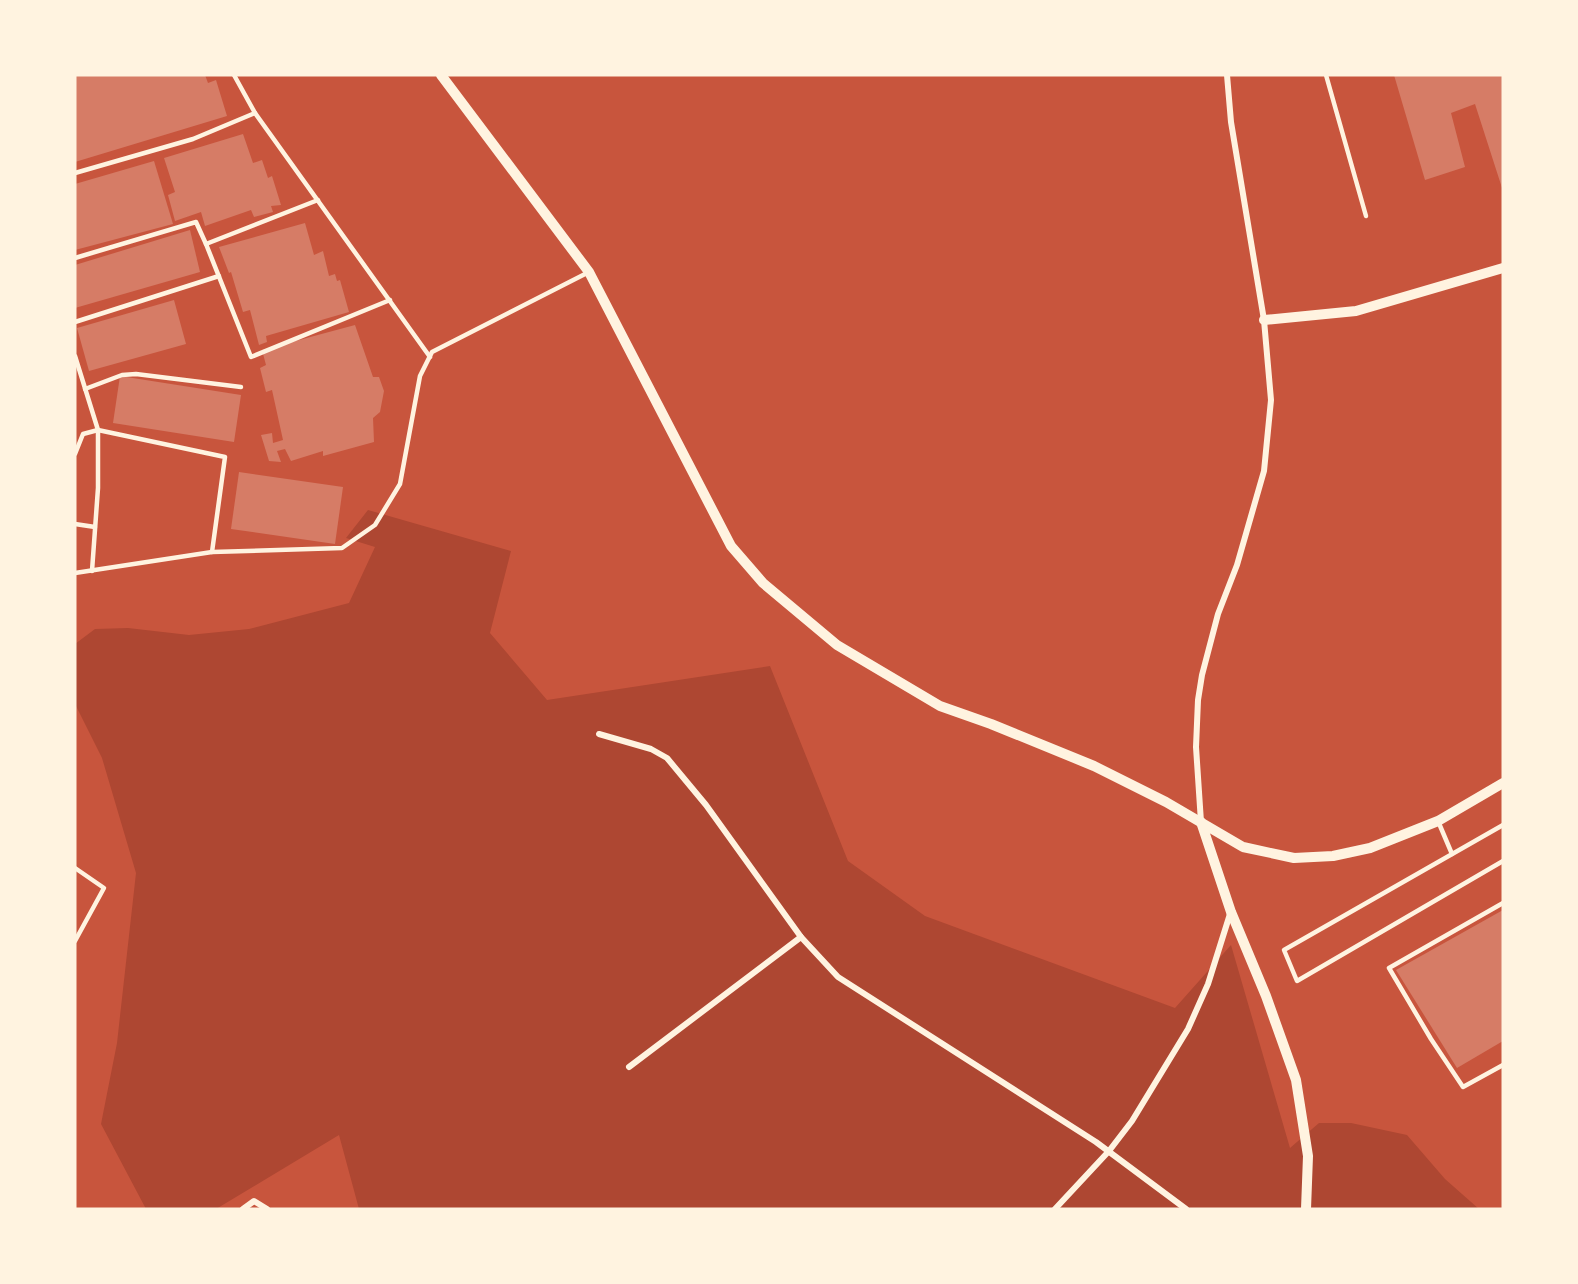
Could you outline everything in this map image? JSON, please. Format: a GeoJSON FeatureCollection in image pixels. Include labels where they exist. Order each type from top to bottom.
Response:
{"type":"FeatureCollection","features":[{"type":"Feature","properties":{"kind":"street"},"geometry":{"type":"LineString","coordinates":[[441,75],[589,272],[731,546],[763,583],[837,645],[940,706],[1094,766],[1201,822],[1243,847],[1294,858],[1333,856],[1370,848],[1438,821],[1503,783]]}},
{"type":"Feature","properties":{"kind":"street"},"geometry":{"type":"LineString","coordinates":[[1227,75],[1231,122],[1264,320],[1271,400],[1264,471],[1237,565],[1218,614],[1202,675],[1198,700],[1196,747],[1201,822],[1231,912],[1266,996],[1296,1080],[1308,1155],[1306,1209]]}},
{"type":"Feature","properties":{"kind":"street"},"geometry":{"type":"LineString","coordinates":[[1264,320],[1356,311],[1503,268]]}},
{"type":"Feature","properties":{"kind":"street"},"geometry":{"type":"LineString","coordinates":[[599,734],[651,749],[667,758],[706,805],[801,937],[838,977],[985,1069],[1109,1151],[1186,1209]]}},
{"type":"Feature","properties":{"kind":"street"},"geometry":{"type":"LineString","coordinates":[[1055,1209],[1109,1151],[1132,1121],[1188,1029],[1208,984],[1231,912]]}},
{"type":"Feature","properties":{"kind":"street"},"geometry":{"type":"LineString","coordinates":[[629,1068],[801,937]]}},
{"type":"Feature","properties":{"kind":"street"},"geometry":{"type":"LineString","coordinates":[[243,1209],[254,1201],[267,1209]]}},
{"type":"Feature","properties":{"kind":"lane"},"geometry":{"type":"LineString","coordinates":[[234,75],[255,112],[429,357]]}},
{"type":"Feature","properties":{"kind":"lane"},"geometry":{"type":"LineString","coordinates":[[1326,75],[1366,216]]}},
{"type":"Feature","properties":{"kind":"lane"},"geometry":{"type":"LineString","coordinates":[[75,173],[193,139],[255,112]]}},
{"type":"Feature","properties":{"kind":"lane"},"geometry":{"type":"LineString","coordinates":[[206,244],[318,200]]}},
{"type":"Feature","properties":{"kind":"lane"},"geometry":{"type":"LineString","coordinates":[[75,258],[196,222],[251,357],[390,300]]}},
{"type":"Feature","properties":{"kind":"lane"},"geometry":{"type":"LineString","coordinates":[[75,573],[212,552],[342,548],[375,525],[400,484],[420,376],[432,352],[589,272]]}},
{"type":"Feature","properties":{"kind":"lane"},"geometry":{"type":"LineString","coordinates":[[75,322],[219,276]]}},
{"type":"Feature","properties":{"kind":"lane"},"geometry":{"type":"LineString","coordinates":[[75,356],[98,430],[92,571]]}},
{"type":"Feature","properties":{"kind":"lane"},"geometry":{"type":"LineString","coordinates":[[85,389],[122,375],[136,374],[241,387]]}},
{"type":"Feature","properties":{"kind":"lane"},"geometry":{"type":"LineString","coordinates":[[75,460],[83,434],[98,430],[225,457],[212,552]]}},
{"type":"Feature","properties":{"kind":"lane"},"geometry":{"type":"LineString","coordinates":[[75,524],[95,527]]}},
{"type":"Feature","properties":{"kind":"lane"},"geometry":{"type":"LineString","coordinates":[[1438,821],[1452,854]]}},
{"type":"Feature","properties":{"kind":"lane"},"geometry":{"type":"LineString","coordinates":[[1503,825],[1284,950],[1297,981],[1503,861]]}},
{"type":"Feature","properties":{"kind":"lane"},"geometry":{"type":"LineString","coordinates":[[75,868],[104,888],[75,941]]}},
{"type":"Feature","properties":{"kind":"lane"},"geometry":{"type":"LineString","coordinates":[[1503,903],[1389,968],[1431,1039],[1463,1087],[1503,1065]]}},
{"type":"Feature","properties":{"kind":"shaded area"},"geometry":{"type":"Polygon","coordinates":[[[368,510],[511,551],[490,633],[547,700],[770,666],[848,861],[925,916],[1175,1008],[1231,945],[1290,1148],[1319,1123],[1351,1123],[1407,1135],[1445,1179],[1479,1209],[359,1209],[339,1135],[216,1209],[146,1209],[101,1124],[117,1043],[136,873],[102,758],[75,704],[75,644],[95,629],[128,628],[189,635],[249,629],[349,603],[375,547],[346,538],[368,510]]]}},
{"type":"Feature","properties":{"kind":"building"},"geometry":{"type":"Polygon","coordinates":[[[75,75],[205,75],[208,83],[216,80],[227,116],[75,162],[75,75]]]}},
{"type":"Feature","properties":{"kind":"building"},"geometry":{"type":"Polygon","coordinates":[[[1394,75],[1503,75],[1503,191],[1475,104],[1451,113],[1465,167],[1425,180],[1394,75]]]}},
{"type":"Feature","properties":{"kind":"building"},"geometry":{"type":"Polygon","coordinates":[[[243,134],[253,163],[262,160],[268,178],[272,176],[281,205],[271,206],[273,212],[254,217],[251,210],[205,226],[201,212],[175,221],[168,195],[175,192],[164,158],[243,134]]]}},
{"type":"Feature","properties":{"kind":"building"},"geometry":{"type":"Polygon","coordinates":[[[154,161],[173,224],[75,250],[75,184],[154,161]]]}},
{"type":"Feature","properties":{"kind":"building"},"geometry":{"type":"Polygon","coordinates":[[[305,223],[314,255],[323,251],[329,276],[335,274],[337,281],[340,280],[349,312],[266,336],[267,342],[259,345],[250,310],[243,312],[231,272],[229,273],[219,247],[305,223]]]}},
{"type":"Feature","properties":{"kind":"building"},"geometry":{"type":"Polygon","coordinates":[[[190,230],[200,272],[75,308],[75,265],[190,230]]]}},
{"type":"Feature","properties":{"kind":"building"},"geometry":{"type":"Polygon","coordinates":[[[174,300],[186,344],[89,371],[77,328],[174,300]]]}},
{"type":"Feature","properties":{"kind":"building"},"geometry":{"type":"Polygon","coordinates":[[[355,325],[373,377],[379,377],[384,391],[380,412],[373,418],[374,442],[323,456],[323,451],[291,461],[285,449],[277,451],[281,462],[269,461],[261,435],[272,433],[273,443],[283,440],[272,390],[266,392],[260,368],[266,365],[262,350],[355,325]]]}},
{"type":"Feature","properties":{"kind":"building"},"geometry":{"type":"Polygon","coordinates":[[[120,376],[241,395],[234,442],[113,423],[120,376]]]}},
{"type":"Feature","properties":{"kind":"building"},"geometry":{"type":"Polygon","coordinates":[[[239,472],[343,487],[335,544],[231,529],[239,472]]]}},
{"type":"Feature","properties":{"kind":"building"},"geometry":{"type":"Polygon","coordinates":[[[1503,910],[1503,1041],[1457,1068],[1396,970],[1503,910]]]}}]}
